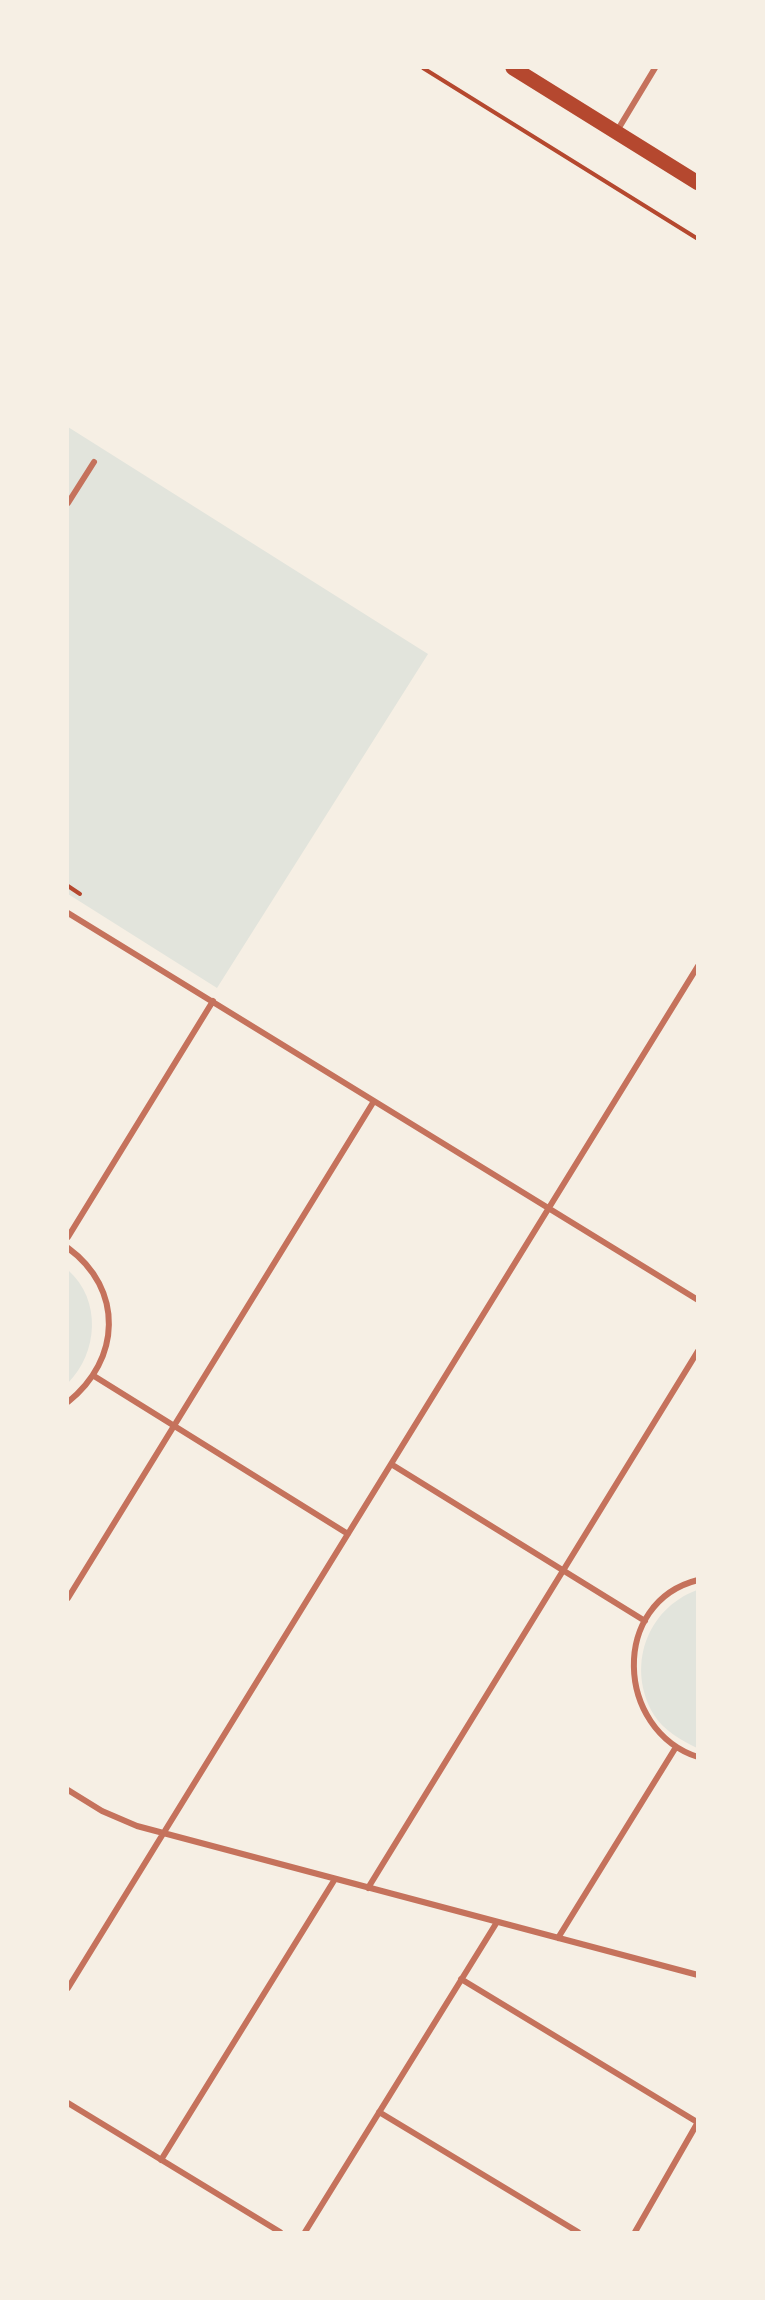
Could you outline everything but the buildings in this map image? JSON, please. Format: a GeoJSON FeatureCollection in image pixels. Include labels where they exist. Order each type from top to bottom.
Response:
{"type":"FeatureCollection","features":[{"type":"Feature","properties":{"kind":"main road"},"geometry":{"type":"LineString","coordinates":[[513,68],[698,183]]}},
{"type":"Feature","properties":{"kind":"street"},"geometry":{"type":"LineString","coordinates":[[616,132],[656,68]]}},
{"type":"Feature","properties":{"kind":"street"},"geometry":{"type":"LineString","coordinates":[[68,503],[94,462]]}},
{"type":"Feature","properties":{"kind":"street"},"geometry":{"type":"LineString","coordinates":[[68,913],[698,1300]]}},
{"type":"Feature","properties":{"kind":"street"},"geometry":{"type":"LineString","coordinates":[[68,1988],[698,966]]}},
{"type":"Feature","properties":{"kind":"street"},"geometry":{"type":"LineString","coordinates":[[68,1237],[213,1001]]}},
{"type":"Feature","properties":{"kind":"street"},"geometry":{"type":"LineString","coordinates":[[68,1598],[374,1101]]}},
{"type":"Feature","properties":{"kind":"street"},"geometry":{"type":"LineString","coordinates":[[68,1248],[90,1270],[100,1286],[106,1304],[108,1341],[94,1376],[68,1402]]}},
{"type":"Feature","properties":{"kind":"street"},"geometry":{"type":"LineString","coordinates":[[368,1888],[698,1351]]}},
{"type":"Feature","properties":{"kind":"street"},"geometry":{"type":"LineString","coordinates":[[94,1376],[348,1534]]}},
{"type":"Feature","properties":{"kind":"street"},"geometry":{"type":"LineString","coordinates":[[391,1464],[645,1621]]}},
{"type":"Feature","properties":{"kind":"street"},"geometry":{"type":"LineString","coordinates":[[698,1580],[674,1590],[658,1604],[645,1621],[633,1659],[638,1700],[653,1726],[676,1747],[698,1757]]}},
{"type":"Feature","properties":{"kind":"street"},"geometry":{"type":"LineString","coordinates":[[558,1938],[676,1747]]}},
{"type":"Feature","properties":{"kind":"street"},"geometry":{"type":"LineString","coordinates":[[68,1790],[119,1819],[163,1833],[698,1975]]}},
{"type":"Feature","properties":{"kind":"street"},"geometry":{"type":"LineString","coordinates":[[161,2160],[335,1879]]}},
{"type":"Feature","properties":{"kind":"street"},"geometry":{"type":"LineString","coordinates":[[305,2232],[497,1922]]}},
{"type":"Feature","properties":{"kind":"street"},"geometry":{"type":"LineString","coordinates":[[461,1979],[697,2122],[635,2232]]}},
{"type":"Feature","properties":{"kind":"street"},"geometry":{"type":"LineString","coordinates":[[68,2103],[280,2232]]}},
{"type":"Feature","properties":{"kind":"street"},"geometry":{"type":"LineString","coordinates":[[379,2112],[578,2232]]}},
{"type":"Feature","properties":{"kind":"path"},"geometry":{"type":"LineString","coordinates":[[423,68],[698,239]]}},
{"type":"Feature","properties":{"kind":"shaded area"},"geometry":{"type":"Polygon","coordinates":[[[68,427],[428,654],[217,988],[68,894],[68,427]]]}},
{"type":"Feature","properties":{"kind":"shaded area"},"geometry":{"type":"Polygon","coordinates":[[[68,1270],[79,1282],[87,1296],[92,1326],[85,1357],[78,1371],[68,1383],[68,1270]]]}},
{"type":"Feature","properties":{"kind":"shaded area"},"geometry":{"type":"Polygon","coordinates":[[[698,1590],[697,1748],[673,1734],[654,1715],[646,1697],[642,1678],[642,1660],[646,1642],[665,1611],[679,1599],[698,1590]]]}}]}
